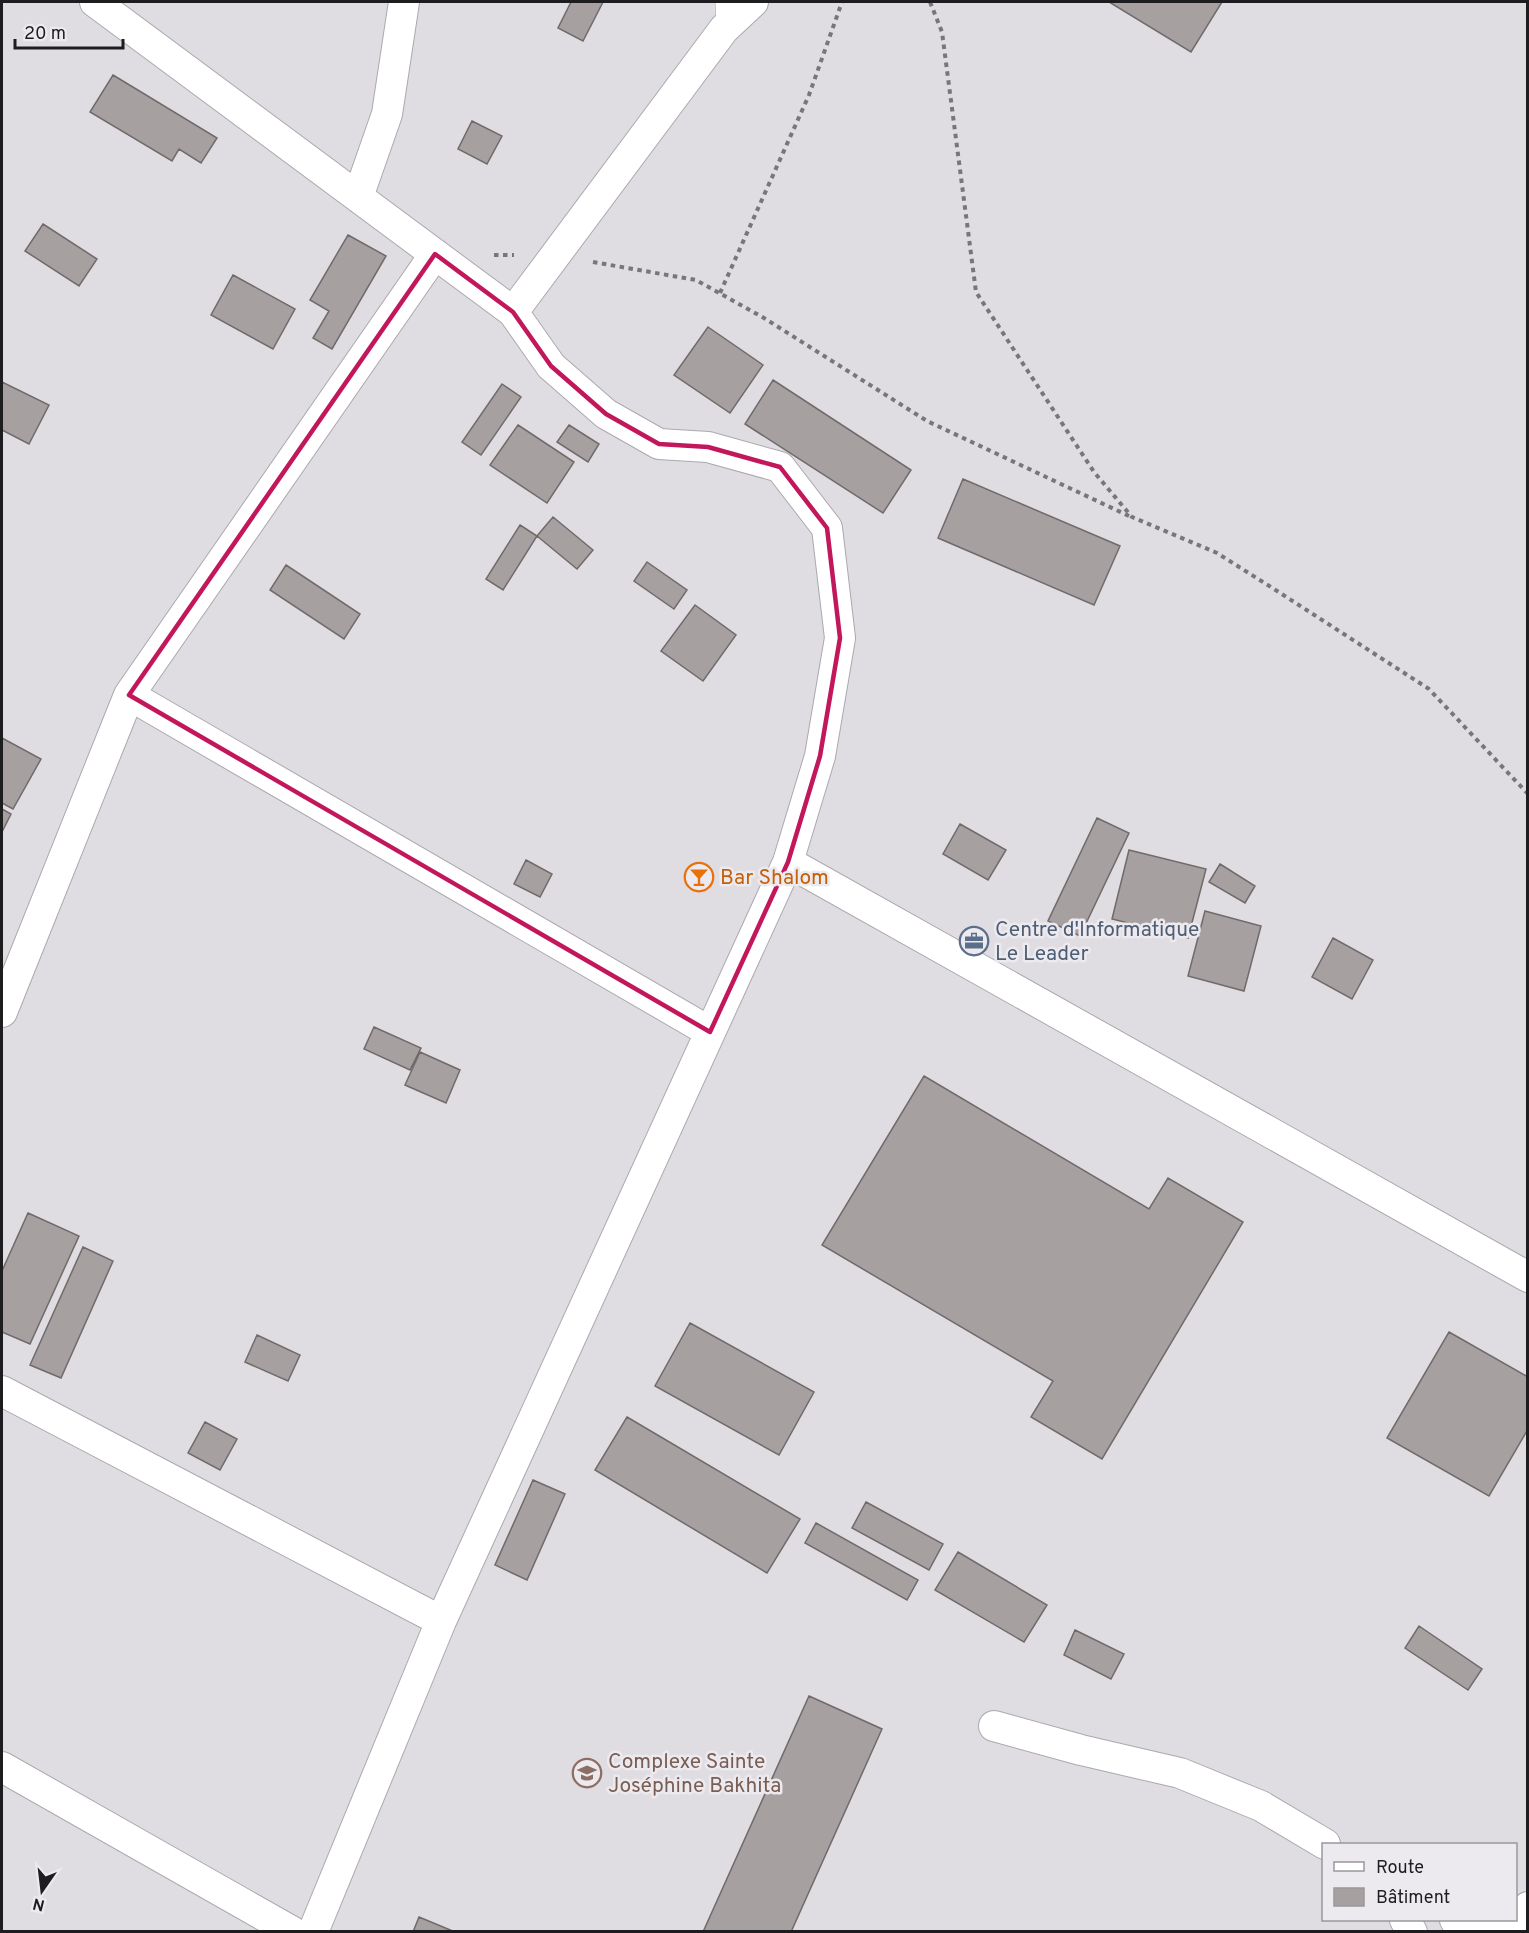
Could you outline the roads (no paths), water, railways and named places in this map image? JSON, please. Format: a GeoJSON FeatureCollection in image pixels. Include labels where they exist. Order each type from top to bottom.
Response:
{"type":"FeatureCollection","features":[{"type":"Feature","properties":{"kind":"street"},"geometry":{"type":"LineString","coordinates":[[95,2],[513,312],[551,366],[606,414],[659,444],[708,447],[780,467],[827,528],[840,638],[820,756],[788,862],[441,1621],[313,1932]]}},
{"type":"Feature","properties":{"kind":"street"},"geometry":{"type":"LineString","coordinates":[[358,197],[387,114],[404,2]]}},
{"type":"Feature","properties":{"kind":"street"},"geometry":{"type":"LineString","coordinates":[[513,312],[555,256],[723,15],[753,2]]}},
{"type":"Feature","properties":{"kind":"street"},"geometry":{"type":"LineString","coordinates":[[2,1012],[129,695],[435,254]]}},
{"type":"Feature","properties":{"kind":"street"},"geometry":{"type":"LineString","coordinates":[[129,695],[710,1032]]}},
{"type":"Feature","properties":{"kind":"street"},"geometry":{"type":"LineString","coordinates":[[788,862],[1527,1277]]}},
{"type":"Feature","properties":{"kind":"street"},"geometry":{"type":"LineString","coordinates":[[2,1391],[441,1621]]}},
{"type":"Feature","properties":{"kind":"street"},"geometry":{"type":"LineString","coordinates":[[994,1726],[1081,1750],[1180,1773],[1261,1806],[1322,1843]]}},
{"type":"Feature","properties":{"kind":"street"},"geometry":{"type":"LineString","coordinates":[[2,1767],[293,1932]]}},
{"type":"Feature","properties":{"kind":"street"},"geometry":{"type":"LineString","coordinates":[[1517,1918],[1527,1907]]}},
{"type":"Feature","properties":{"kind":"street"},"geometry":{"type":"LineString","coordinates":[[1457,1921],[1467,1926],[1507,1930],[1515,1921]]}},
{"type":"Feature","properties":{"kind":"place","name":"Bar Shalom"},"geometry":{"type":"Point","coordinates":[699,877]}},
{"type":"Feature","properties":{"kind":"place","name":"Centre d'Informatique Le Leader"},"geometry":{"type":"Point","coordinates":[974,941]}},
{"type":"Feature","properties":{"kind":"place","name":"Complexe Sainte Joséphine Bakhita"},"geometry":{"type":"Point","coordinates":[587,1773]}}]}
